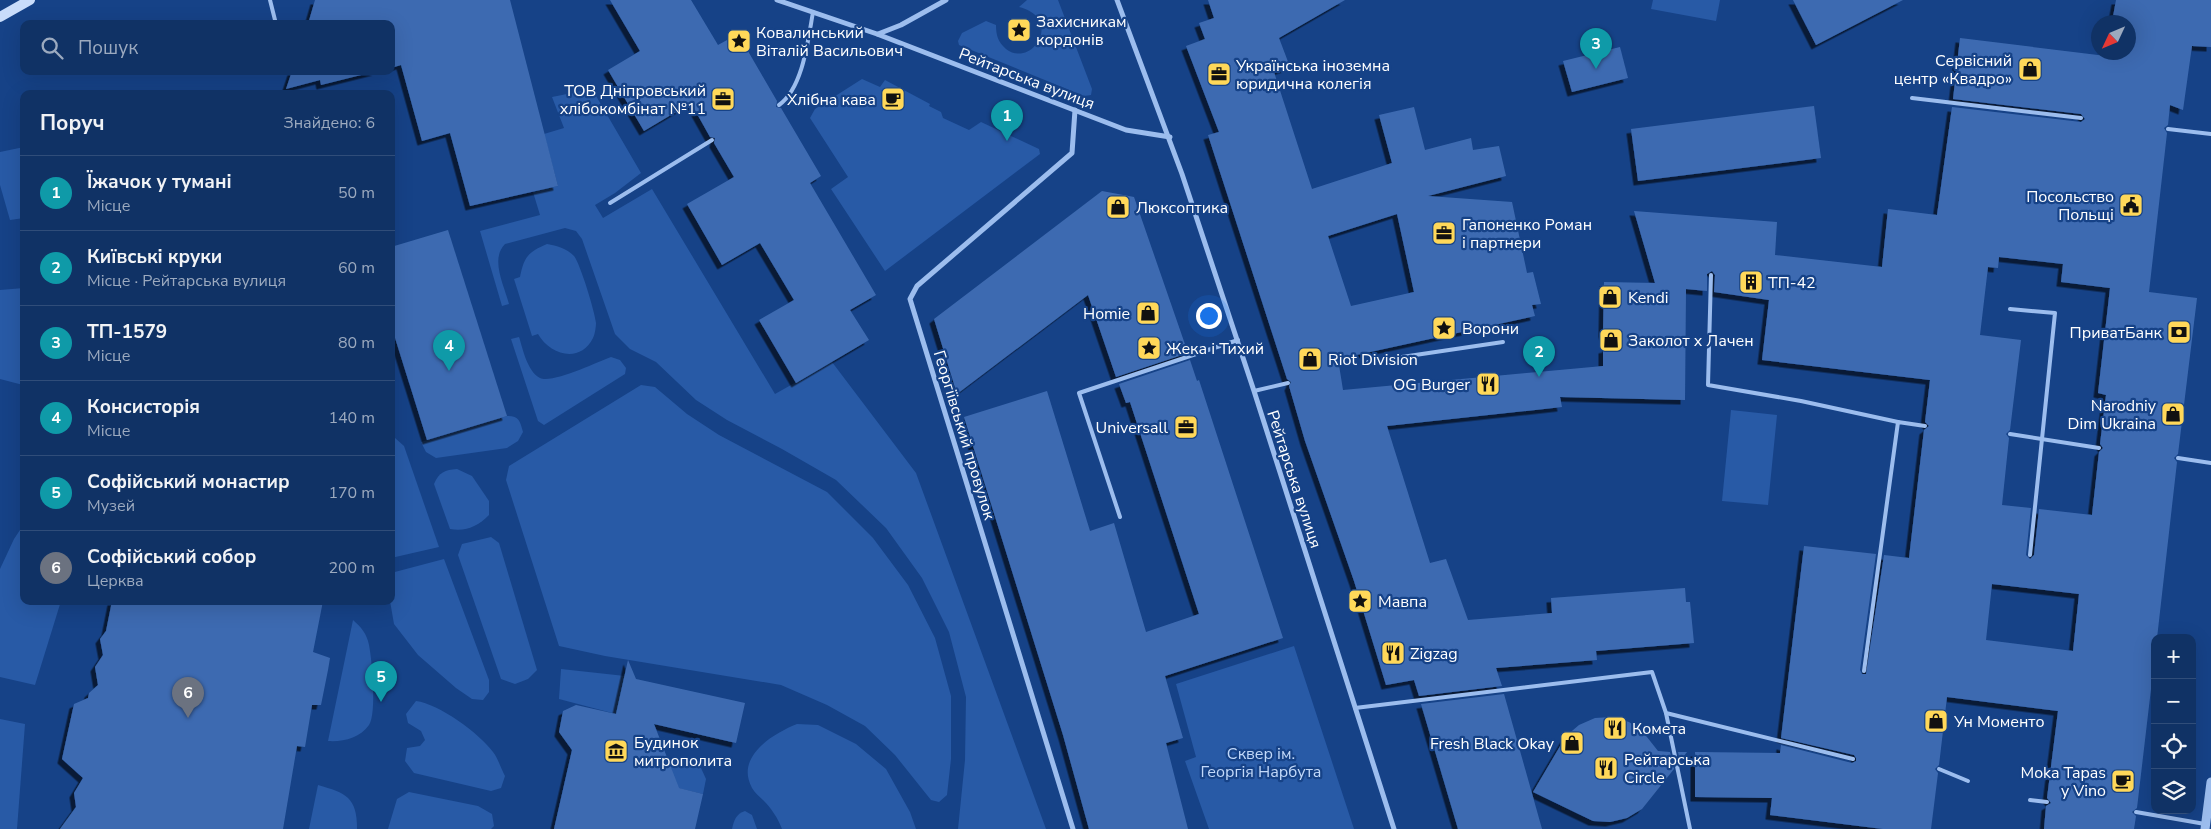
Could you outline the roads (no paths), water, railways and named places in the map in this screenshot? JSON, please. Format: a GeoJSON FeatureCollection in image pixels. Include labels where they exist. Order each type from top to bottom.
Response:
{"type":"FeatureCollection","features":[{"type":"Feature","properties":{"kind":"main road"},"geometry":{"type":"LineString","coordinates":[[0,16],[30,0]]}},
{"type":"Feature","properties":{"kind":"street","name":"Рейтарська вулиця"},"geometry":{"type":"LineString","coordinates":[[777,0],[877,34],[1126,130],[1170,138]]}},
{"type":"Feature","properties":{"kind":"street"},"geometry":{"type":"LineString","coordinates":[[877,34],[902,25],[946,0]]}},
{"type":"Feature","properties":{"kind":"street","name":"Рейтарська вулиця"},"geometry":{"type":"LineString","coordinates":[[1117,0],[1170,138],[1238,340],[1394,829]]}},
{"type":"Feature","properties":{"kind":"street","name":"Георгіївський провулок"},"geometry":{"type":"LineString","coordinates":[[1073,829],[910,299],[917,286],[1072,153],[1075,110]]}},
{"type":"Feature","properties":{"kind":"street"},"geometry":{"type":"LineString","coordinates":[[2205,826],[2211,782]]}},
{"type":"Feature","properties":{"kind":"lane"},"geometry":{"type":"LineString","coordinates":[[270,0],[275,20]]}},
{"type":"Feature","properties":{"kind":"lane"},"geometry":{"type":"LineString","coordinates":[[779,105],[788,99],[804,60],[813,12]]}},
{"type":"Feature","properties":{"kind":"lane"},"geometry":{"type":"LineString","coordinates":[[1912,98],[2081,118]]}},
{"type":"Feature","properties":{"kind":"lane"},"geometry":{"type":"LineString","coordinates":[[2168,129],[2211,134]]}},
{"type":"Feature","properties":{"kind":"lane"},"geometry":{"type":"LineString","coordinates":[[610,202],[712,140]]}},
{"type":"Feature","properties":{"kind":"lane"},"geometry":{"type":"LineString","coordinates":[[1711,275],[1708,384],[1924,426]]}},
{"type":"Feature","properties":{"kind":"lane"},"geometry":{"type":"LineString","coordinates":[[2010,309],[2055,313],[2030,555]]}},
{"type":"Feature","properties":{"kind":"lane"},"geometry":{"type":"LineString","coordinates":[[1120,517],[1079,393],[1238,340]]}},
{"type":"Feature","properties":{"kind":"lane"},"geometry":{"type":"LineString","coordinates":[[1368,362],[1503,342]]}},
{"type":"Feature","properties":{"kind":"lane"},"geometry":{"type":"LineString","coordinates":[[1254,391],[1288,384]]}},
{"type":"Feature","properties":{"kind":"lane"},"geometry":{"type":"LineString","coordinates":[[1864,671],[1898,422]]}},
{"type":"Feature","properties":{"kind":"lane"},"geometry":{"type":"LineString","coordinates":[[2010,434],[2099,448]]}},
{"type":"Feature","properties":{"kind":"lane"},"geometry":{"type":"LineString","coordinates":[[2178,458],[2211,463]]}},
{"type":"Feature","properties":{"kind":"lane"},"geometry":{"type":"LineString","coordinates":[[1355,708],[1652,672],[1666,713],[1690,829]]}},
{"type":"Feature","properties":{"kind":"lane"},"geometry":{"type":"LineString","coordinates":[[1666,713],[1853,759]]}},
{"type":"Feature","properties":{"kind":"lane"},"geometry":{"type":"LineString","coordinates":[[1939,770],[1968,781]]}},
{"type":"Feature","properties":{"kind":"lane"},"geometry":{"type":"LineString","coordinates":[[2030,800],[2047,802]]}},
{"type":"Feature","properties":{"kind":"lane"},"geometry":{"type":"LineString","coordinates":[[2136,812],[2205,826]]}},
{"type":"Feature","properties":{"kind":"place","name":"Захисникам кордонів"},"geometry":{"type":"Point","coordinates":[1019,30]}},
{"type":"Feature","properties":{"kind":"place","name":"Ковалинський Віталій Васильович"},"geometry":{"type":"Point","coordinates":[739,41]}},
{"type":"Feature","properties":{"kind":"place","name":"ТП-1579"},"geometry":{"type":"Point","coordinates":[1596,69]}},
{"type":"Feature","properties":{"kind":"place","name":"Сервісний центр «Квадро»"},"geometry":{"type":"Point","coordinates":[2030,69]}},
{"type":"Feature","properties":{"kind":"place","name":"Українська іноземна юридична колегія"},"geometry":{"type":"Point","coordinates":[1219,74]}},
{"type":"Feature","properties":{"kind":"place","name":"ТОВ Дніпровський хлібокомбінат №11"},"geometry":{"type":"Point","coordinates":[723,99]}},
{"type":"Feature","properties":{"kind":"place","name":"Хлібна кава"},"geometry":{"type":"Point","coordinates":[893,99]}},
{"type":"Feature","properties":{"kind":"place","name":"Їжачок у тумані"},"geometry":{"type":"Point","coordinates":[1007,141]}},
{"type":"Feature","properties":{"kind":"place","name":"Посольство Польщі"},"geometry":{"type":"Point","coordinates":[2131,205]}},
{"type":"Feature","properties":{"kind":"place","name":"Люксоптика"},"geometry":{"type":"Point","coordinates":[1118,207]}},
{"type":"Feature","properties":{"kind":"place","name":"Гапоненко Роман і партнери"},"geometry":{"type":"Point","coordinates":[1444,233]}},
{"type":"Feature","properties":{"kind":"place","name":"ТП-42"},"geometry":{"type":"Point","coordinates":[1751,282]}},
{"type":"Feature","properties":{"kind":"place","name":"Kendi"},"geometry":{"type":"Point","coordinates":[1610,297]}},
{"type":"Feature","properties":{"kind":"place","name":"Homie"},"geometry":{"type":"Point","coordinates":[1148,313]}},
{"type":"Feature","properties":{"kind":"place","name":"Ворони"},"geometry":{"type":"Point","coordinates":[1444,328]}},
{"type":"Feature","properties":{"kind":"place","name":"ПриватБанк"},"geometry":{"type":"Point","coordinates":[2179,332]}},
{"type":"Feature","properties":{"kind":"place","name":"Заколот х Лачен"},"geometry":{"type":"Point","coordinates":[1611,340]}},
{"type":"Feature","properties":{"kind":"place","name":"Жека і Тихий"},"geometry":{"type":"Point","coordinates":[1149,348]}},
{"type":"Feature","properties":{"kind":"place","name":"Riot Division"},"geometry":{"type":"Point","coordinates":[1310,359]}},
{"type":"Feature","properties":{"kind":"place","name":"Консисторія"},"geometry":{"type":"Point","coordinates":[449,371]}},
{"type":"Feature","properties":{"kind":"place","name":"Київські круки"},"geometry":{"type":"Point","coordinates":[1539,377]}},
{"type":"Feature","properties":{"kind":"place","name":"OG Burger"},"geometry":{"type":"Point","coordinates":[1488,384]}},
{"type":"Feature","properties":{"kind":"place","name":"Narodniy Dim Ukraina"},"geometry":{"type":"Point","coordinates":[2173,414]}},
{"type":"Feature","properties":{"kind":"place","name":"Universall"},"geometry":{"type":"Point","coordinates":[1186,427]}},
{"type":"Feature","properties":{"kind":"place","name":"Мавпа"},"geometry":{"type":"Point","coordinates":[1360,601]}},
{"type":"Feature","properties":{"kind":"place","name":"Zigzag"},"geometry":{"type":"Point","coordinates":[1393,653]}},
{"type":"Feature","properties":{"kind":"place","name":"Софійський монастир"},"geometry":{"type":"Point","coordinates":[381,702]}},
{"type":"Feature","properties":{"kind":"place","name":"Софійський собор"},"geometry":{"type":"Point","coordinates":[188,718]}},
{"type":"Feature","properties":{"kind":"place","name":"Ун Моменто"},"geometry":{"type":"Point","coordinates":[1936,721]}},
{"type":"Feature","properties":{"kind":"place","name":"Комета"},"geometry":{"type":"Point","coordinates":[1615,728]}},
{"type":"Feature","properties":{"kind":"place","name":"Fresh Black Okay"},"geometry":{"type":"Point","coordinates":[1572,743]}},
{"type":"Feature","properties":{"kind":"place","name":"Будинок митрополита"},"geometry":{"type":"Point","coordinates":[616,751]}},
{"type":"Feature","properties":{"kind":"place","name":"Рейтарська Circle"},"geometry":{"type":"Point","coordinates":[1606,768]}},
{"type":"Feature","properties":{"kind":"place","name":"Moka Tapas y Vino"},"geometry":{"type":"Point","coordinates":[2123,781]}},
{"type":"Feature","properties":{"kind":"park label","name":"Сквер ім. Георгія Нарбута"},"geometry":{"type":"Point","coordinates":[1261,762]}}]}
